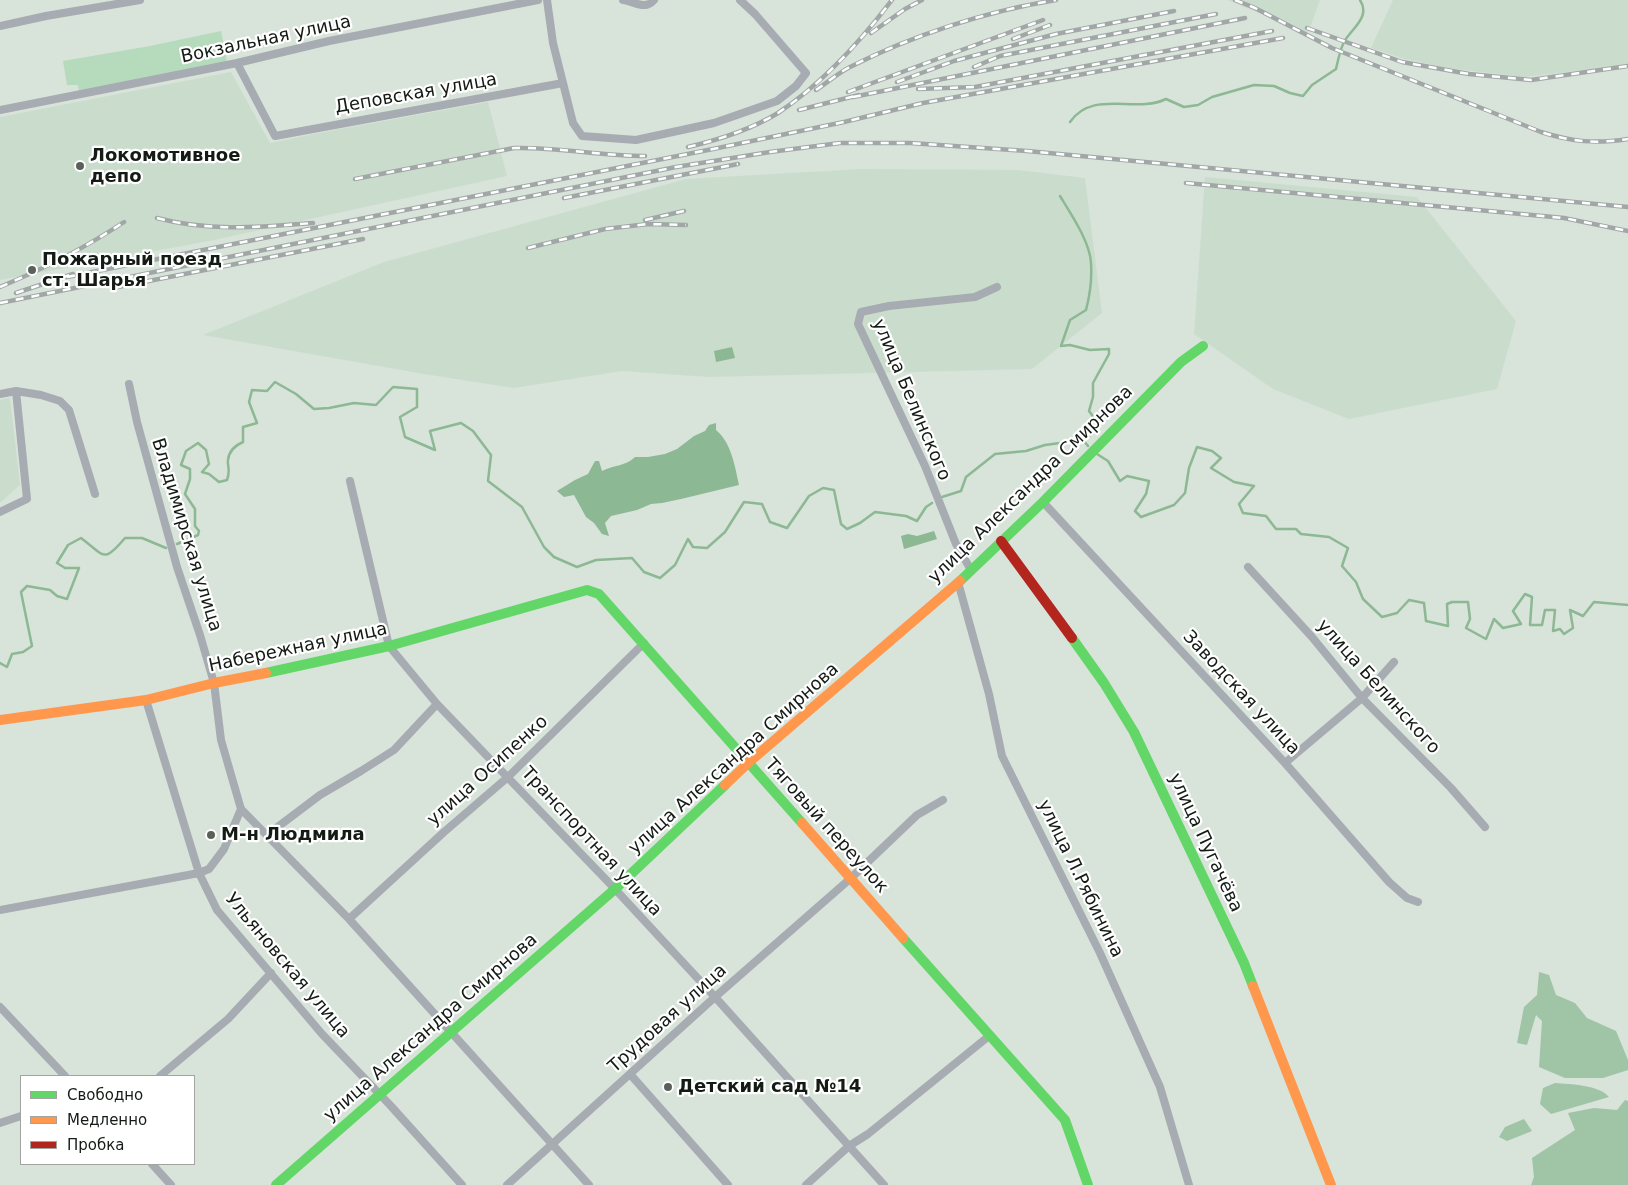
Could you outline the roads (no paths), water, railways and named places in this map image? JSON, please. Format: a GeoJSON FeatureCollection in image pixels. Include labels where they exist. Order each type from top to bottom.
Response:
{"type":"FeatureCollection","features":[{"type":"Feature","properties":{"kind":"street"},"geometry":{"type":"LineString","coordinates":[[0,26],[140,0]]}},
{"type":"Feature","properties":{"kind":"street","name":"Вокзальная улица"},"geometry":{"type":"LineString","coordinates":[[0,110],[538,0]]}},
{"type":"Feature","properties":{"kind":"street"},"geometry":{"type":"LineString","coordinates":[[547,0],[554,44],[573,123],[582,136],[636,140],[714,124],[778,101],[796,86],[806,73],[755,14],[740,0]]}},
{"type":"Feature","properties":{"kind":"street"},"geometry":{"type":"LineString","coordinates":[[623,0],[644,6],[654,0]]}},
{"type":"Feature","properties":{"kind":"street","name":"Деповская улица"},"geometry":{"type":"LineString","coordinates":[[237,63],[275,136],[563,82]]}},
{"type":"Feature","properties":{"kind":"street","name":"улица Белинского"},"geometry":{"type":"LineString","coordinates":[[971,570],[956,544],[925,466],[858,324],[861,312],[889,306],[975,297],[997,288]]}},
{"type":"Feature","properties":{"kind":"street","name":"улица Александра Смирнова"},"geometry":{"type":"LineString","coordinates":[[276,1185],[615,889],[748,763],[958,582],[1043,502],[1181,362],[1203,346]]}},
{"type":"Feature","properties":{"kind":"street","name":"Владимирская улица"},"geometry":{"type":"LineString","coordinates":[[129,384],[137,422],[177,567],[214,683],[221,740],[241,809],[349,920],[589,1185]]}},
{"type":"Feature","properties":{"kind":"street"},"geometry":{"type":"LineString","coordinates":[[0,394],[16,391],[41,395],[60,401],[69,410],[95,494]]}},
{"type":"Feature","properties":{"kind":"street"},"geometry":{"type":"LineString","coordinates":[[0,512],[27,499],[16,391]]}},
{"type":"Feature","properties":{"kind":"street","name":"Транспортная улица"},"geometry":{"type":"LineString","coordinates":[[350,481],[389,646],[437,704],[615,889],[884,1185]]}},
{"type":"Feature","properties":{"kind":"street","name":"Заводская улица"},"geometry":{"type":"LineString","coordinates":[[1043,502],[1285,763],[1389,882],[1407,898],[1418,902]]}},
{"type":"Feature","properties":{"kind":"street","name":"улица Пугачёва"},"geometry":{"type":"LineString","coordinates":[[1002,541],[1104,682],[1134,732],[1244,962],[1331,1185]]}},
{"type":"Feature","properties":{"kind":"street","name":"улица Белинского"},"geometry":{"type":"LineString","coordinates":[[1248,567],[1312,637],[1362,698],[1451,788],[1485,827]]}},
{"type":"Feature","properties":{"kind":"street","name":"улица Л.Рябинина"},"geometry":{"type":"LineString","coordinates":[[958,582],[989,694],[1002,756],[1100,953],[1161,1091],[1189,1185]]}},
{"type":"Feature","properties":{"kind":"street","name":"Набережная улица"},"geometry":{"type":"LineString","coordinates":[[0,720],[146,700],[214,683],[389,646],[587,590],[599,594]]}},
{"type":"Feature","properties":{"kind":"street","name":"Тяговый переулок"},"geometry":{"type":"LineString","coordinates":[[599,594],[1065,1120],[1088,1185]]}},
{"type":"Feature","properties":{"kind":"street","name":"улица Осипенко"},"geometry":{"type":"LineString","coordinates":[[349,920],[444,832],[508,777],[644,643]]}},
{"type":"Feature","properties":{"kind":"street"},"geometry":{"type":"LineString","coordinates":[[1285,763],[1362,698],[1394,662]]}},
{"type":"Feature","properties":{"kind":"street","name":"Ульяновская улица"},"geometry":{"type":"LineString","coordinates":[[146,700],[199,873],[217,910],[322,1034],[380,1094],[462,1185]]}},
{"type":"Feature","properties":{"kind":"street"},"geometry":{"type":"LineString","coordinates":[[267,836],[320,794],[394,750],[437,704]]}},
{"type":"Feature","properties":{"kind":"street","name":"Трудовая улица"},"geometry":{"type":"LineString","coordinates":[[507,1185],[715,997],[852,878],[917,815],[943,800]]}},
{"type":"Feature","properties":{"kind":"street"},"geometry":{"type":"LineString","coordinates":[[0,910],[199,873],[209,868],[224,848],[241,809]]}},
{"type":"Feature","properties":{"kind":"street"},"geometry":{"type":"LineString","coordinates":[[161,1075],[228,1019],[271,973]]}},
{"type":"Feature","properties":{"kind":"street"},"geometry":{"type":"LineString","coordinates":[[0,1007],[64,1075]]}},
{"type":"Feature","properties":{"kind":"street"},"geometry":{"type":"LineString","coordinates":[[806,1185],[849,1146],[868,1134],[989,1036]]}},
{"type":"Feature","properties":{"kind":"street"},"geometry":{"type":"LineString","coordinates":[[630,1074],[728,1185]]}},
{"type":"Feature","properties":{"kind":"street"},"geometry":{"type":"LineString","coordinates":[[0,1123],[20,1116]]}},
{"type":"Feature","properties":{"kind":"street"},"geometry":{"type":"LineString","coordinates":[[153,1165],[171,1185]]}},
{"type":"Feature","properties":{"kind":"waterway"},"geometry":{"type":"LineString","coordinates":[[1070,122],[1079,112],[1102,104],[1154,103],[1166,99],[1184,107],[1198,105],[1212,97],[1254,85],[1274,86],[1303,96],[1312,85],[1336,69],[1344,42],[1362,17],[1363,6],[1360,0]]}},
{"type":"Feature","properties":{"kind":"waterway"},"geometry":{"type":"LineString","coordinates":[[942,497],[961,491],[966,477],[995,454],[1026,451],[1045,445],[1083,440],[1092,434],[1097,427],[1098,423],[1089,411],[1093,397],[1093,383],[1109,354],[1109,349],[1090,350],[1070,345],[1061,346],[1070,320],[1086,310],[1089,298],[1091,269],[1090,255],[1084,237],[1060,196]]}},
{"type":"Feature","properties":{"kind":"waterway"},"geometry":{"type":"LineString","coordinates":[[177,544],[198,535],[199,531],[195,526],[195,509],[185,494],[190,479],[190,469],[181,465],[186,451],[198,443],[206,450],[209,464],[202,472],[209,474],[219,482],[227,480],[229,457],[233,449],[243,442],[243,427],[257,423],[249,402],[252,390],[267,391],[275,382],[296,394],[314,409],[354,403],[376,405],[393,387],[417,389],[417,407],[400,417],[405,437],[435,450],[430,431],[461,423],[473,431],[491,455],[488,481],[522,507],[544,547],[554,557],[577,567],[596,560],[632,558],[644,572],[660,578],[675,565],[688,539],[693,547],[707,548],[725,532],[744,502],[762,504],[770,522],[787,528],[809,496],[823,488],[834,490],[841,524],[847,529],[860,523],[875,512],[906,516],[917,521],[926,507],[932,503]]}},
{"type":"Feature","properties":{"kind":"waterway"},"geometry":{"type":"LineString","coordinates":[[1083,440],[1088,446]]}},
{"type":"Feature","properties":{"kind":"waterway"},"geometry":{"type":"LineString","coordinates":[[1097,454],[1108,461],[1120,481],[1127,476],[1149,481],[1146,494],[1135,511],[1141,517],[1174,505],[1185,493],[1189,468],[1197,447],[1212,451],[1221,458],[1211,468],[1234,482],[1254,486],[1239,504],[1243,513],[1266,516],[1276,529],[1296,529],[1301,534],[1329,537],[1348,548],[1342,566],[1356,582],[1363,599],[1382,617],[1397,613],[1409,600],[1424,603],[1426,621],[1448,626],[1447,604],[1452,602],[1468,602],[1470,619],[1466,628],[1486,639],[1494,619],[1503,628],[1521,624],[1513,611],[1525,594],[1532,597],[1530,625],[1542,625],[1545,610],[1555,610],[1553,631],[1560,629],[1564,634],[1573,628],[1570,610],[1583,616],[1594,602],[1628,605]]}},
{"type":"Feature","properties":{"kind":"waterway"},"geometry":{"type":"LineString","coordinates":[[0,663],[7,667],[12,654],[23,652],[32,646],[21,592],[27,586],[50,590],[57,596],[67,599],[79,568],[65,568],[57,563],[68,545],[81,538],[100,553],[108,554],[125,538],[142,538],[166,548]]}},
{"type":"Feature","properties":{"kind":"railway"},"geometry":{"type":"LineString","coordinates":[[688,147],[746,129],[768,119],[794,102],[840,61],[892,0]]}},
{"type":"Feature","properties":{"kind":"railway"},"geometry":{"type":"LineString","coordinates":[[871,33],[905,9],[922,0]]}},
{"type":"Feature","properties":{"kind":"railway"},"geometry":{"type":"LineString","coordinates":[[816,90],[850,67],[874,55],[925,35],[977,18],[1056,0]]}},
{"type":"Feature","properties":{"kind":"railway"},"geometry":{"type":"LineString","coordinates":[[1235,0],[1255,8],[1332,48],[1541,132],[1584,141],[1628,139]]}},
{"type":"Feature","properties":{"kind":"railway"},"geometry":{"type":"LineString","coordinates":[[897,82],[954,61],[1056,34],[1174,11]]}},
{"type":"Feature","properties":{"kind":"railway"},"geometry":{"type":"LineString","coordinates":[[974,67],[1000,56],[1216,14]]}},
{"type":"Feature","properties":{"kind":"railway"},"geometry":{"type":"LineString","coordinates":[[853,97],[1245,18]]}},
{"type":"Feature","properties":{"kind":"railway"},"geometry":{"type":"LineString","coordinates":[[848,92],[1043,20]]}},
{"type":"Feature","properties":{"kind":"railway"},"geometry":{"type":"LineString","coordinates":[[1013,39],[1050,25]]}},
{"type":"Feature","properties":{"kind":"railway"},"geometry":{"type":"LineString","coordinates":[[1307,28],[1402,62],[1469,74],[1531,80],[1628,66]]}},
{"type":"Feature","properties":{"kind":"railway"},"geometry":{"type":"LineString","coordinates":[[918,89],[975,87],[1272,31]]}},
{"type":"Feature","properties":{"kind":"railway"},"geometry":{"type":"LineString","coordinates":[[67,277],[718,148],[844,122],[923,103],[1283,38]]}},
{"type":"Feature","properties":{"kind":"railway"},"geometry":{"type":"LineString","coordinates":[[799,110],[859,95]]}},
{"type":"Feature","properties":{"kind":"railway"},"geometry":{"type":"LineString","coordinates":[[0,303],[676,167],[840,143],[910,143],[1027,151],[1628,207]]}},
{"type":"Feature","properties":{"kind":"railway"},"geometry":{"type":"LineString","coordinates":[[355,179],[514,148],[645,156]]}},
{"type":"Feature","properties":{"kind":"railway"},"geometry":{"type":"LineString","coordinates":[[564,198],[738,164]]}},
{"type":"Feature","properties":{"kind":"railway"},"geometry":{"type":"LineString","coordinates":[[1186,183],[1564,218],[1628,231]]}},
{"type":"Feature","properties":{"kind":"railway"},"geometry":{"type":"LineString","coordinates":[[645,220],[684,211]]}},
{"type":"Feature","properties":{"kind":"railway"},"geometry":{"type":"LineString","coordinates":[[157,218],[216,227],[254,227],[313,223]]}},
{"type":"Feature","properties":{"kind":"railway"},"geometry":{"type":"LineString","coordinates":[[0,287],[64,258],[124,222]]}},
{"type":"Feature","properties":{"kind":"railway"},"geometry":{"type":"LineString","coordinates":[[528,248],[605,229],[648,224],[686,225]]}},
{"type":"Feature","properties":{"kind":"railway"},"geometry":{"type":"LineString","coordinates":[[113,288],[363,239]]}},
{"type":"Feature","properties":{"kind":"railway"},"geometry":{"type":"LineString","coordinates":[[16,293],[73,274]]}},
{"type":"Feature","properties":{"kind":"place","name":"Локомотивное депо"},"geometry":{"type":"Point","coordinates":[80,166]}},
{"type":"Feature","properties":{"kind":"place","name":"Пожарный поезд ст. Шарья"},"geometry":{"type":"Point","coordinates":[32,270]}},
{"type":"Feature","properties":{"kind":"place","name":"М-н Людмила"},"geometry":{"type":"Point","coordinates":[211,835]}},
{"type":"Feature","properties":{"kind":"place","name":"Детский сад №14"},"geometry":{"type":"Point","coordinates":[668,1087]}}]}
